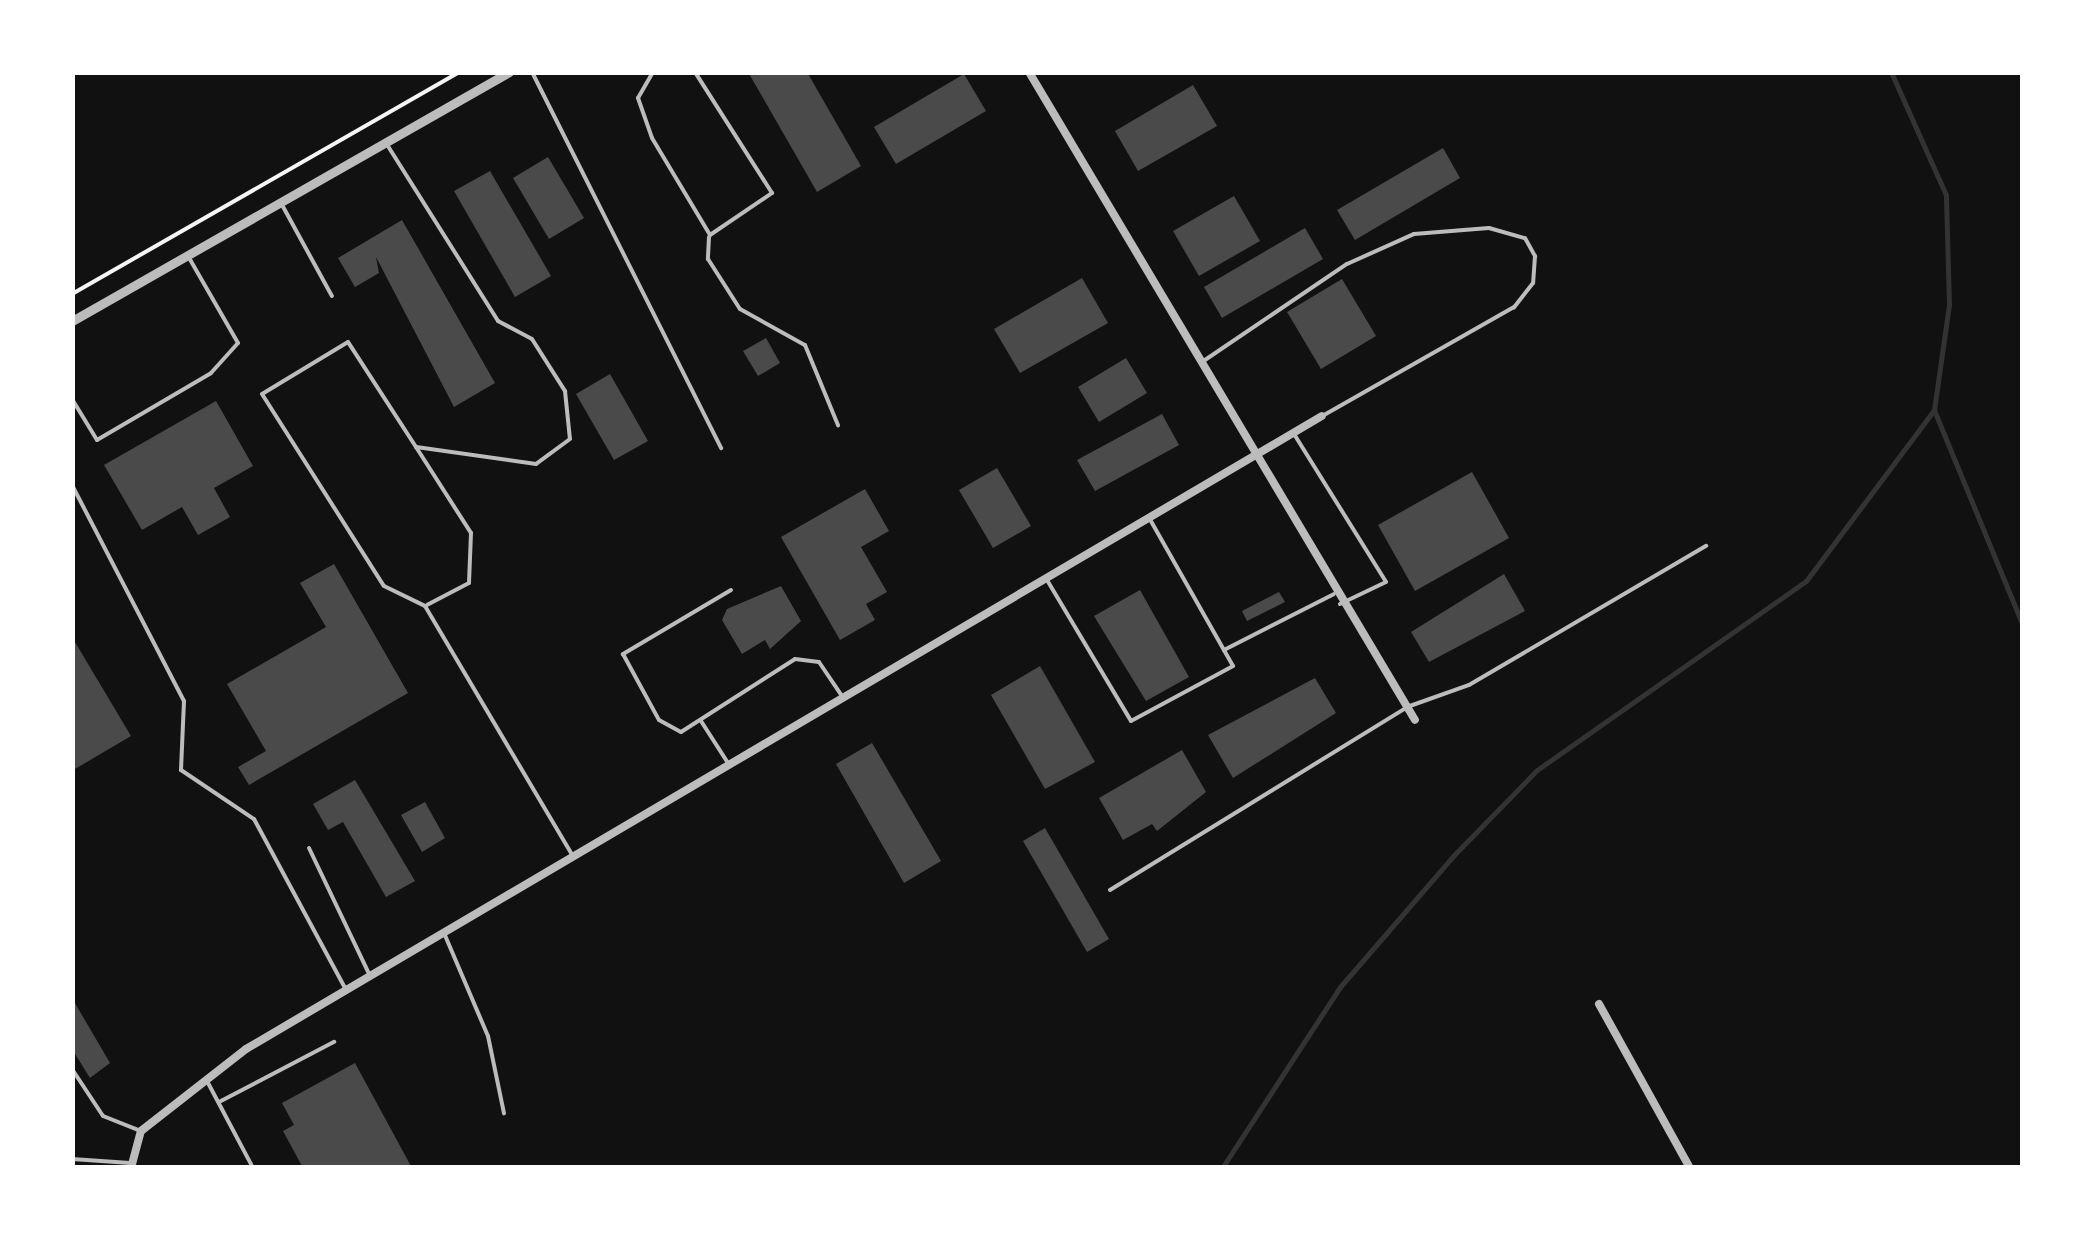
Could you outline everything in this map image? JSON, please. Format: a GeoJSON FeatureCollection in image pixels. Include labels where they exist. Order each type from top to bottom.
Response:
{"type":"FeatureCollection","features":[{"type":"Feature","properties":{"kind":"street"},"geometry":{"type":"LineString","coordinates":[[72,322],[509,72]]}},
{"type":"Feature","properties":{"kind":"street"},"geometry":{"type":"LineString","coordinates":[[1029,72],[1328,584],[1415,720]]}},
{"type":"Feature","properties":{"kind":"street"},"geometry":{"type":"LineString","coordinates":[[130,1165],[141,1131],[205,1076],[1322,416]]}},
{"type":"Feature","properties":{"kind":"street"},"geometry":{"type":"LineString","coordinates":[[1600,1004],[1690,1168]]}},
{"type":"Feature","properties":{"kind":"lane"},"geometry":{"type":"LineString","coordinates":[[532,72],[721,448]]}},
{"type":"Feature","properties":{"kind":"lane"},"geometry":{"type":"LineString","coordinates":[[652,72],[638,98],[652,138],[710,235],[708,259],[740,310],[806,344],[838,426]]}},
{"type":"Feature","properties":{"kind":"lane"},"geometry":{"type":"LineString","coordinates":[[695,72],[772,192],[710,235]]}},
{"type":"Feature","properties":{"kind":"lane"},"geometry":{"type":"LineString","coordinates":[[386,143],[498,321],[532,339],[565,392],[570,440],[536,464],[416,446]]}},
{"type":"Feature","properties":{"kind":"lane"},"geometry":{"type":"LineString","coordinates":[[280,203],[332,296]]}},
{"type":"Feature","properties":{"kind":"lane"},"geometry":{"type":"LineString","coordinates":[[1200,364],[1347,264],[1414,234],[1490,228],[1524,238],[1535,256],[1533,283],[1514,307],[1322,416]]}},
{"type":"Feature","properties":{"kind":"lane"},"geometry":{"type":"LineString","coordinates":[[72,399],[97,440],[210,374],[238,342],[188,256]]}},
{"type":"Feature","properties":{"kind":"lane"},"geometry":{"type":"LineString","coordinates":[[425,606],[469,583],[471,533],[348,342],[262,394],[384,586],[425,606],[574,857]]}},
{"type":"Feature","properties":{"kind":"lane"},"geometry":{"type":"LineString","coordinates":[[1294,434],[1386,582],[1340,604]]}},
{"type":"Feature","properties":{"kind":"lane"},"geometry":{"type":"LineString","coordinates":[[72,485],[184,701],[181,770],[254,819],[346,990]]}},
{"type":"Feature","properties":{"kind":"lane"},"geometry":{"type":"LineString","coordinates":[[1046,580],[1131,721],[1233,666],[1150,519]]}},
{"type":"Feature","properties":{"kind":"lane"},"geometry":{"type":"LineString","coordinates":[[1110,890],[1406,707],[1469,684],[1706,546]]}},
{"type":"Feature","properties":{"kind":"lane"},"geometry":{"type":"LineString","coordinates":[[731,590],[623,654],[659,720],[681,732],[716,705],[795,660],[819,662],[844,699]]}},
{"type":"Feature","properties":{"kind":"lane"},"geometry":{"type":"LineString","coordinates":[[1224,650],[1334,594]]}},
{"type":"Feature","properties":{"kind":"lane"},"geometry":{"type":"LineString","coordinates":[[701,720],[730,765]]}},
{"type":"Feature","properties":{"kind":"lane"},"geometry":{"type":"LineString","coordinates":[[310,848],[370,976]]}},
{"type":"Feature","properties":{"kind":"lane"},"geometry":{"type":"LineString","coordinates":[[444,932],[488,1036],[504,1114]]}},
{"type":"Feature","properties":{"kind":"lane"},"geometry":{"type":"LineString","coordinates":[[219,1102],[334,1042]]}},
{"type":"Feature","properties":{"kind":"lane"},"geometry":{"type":"LineString","coordinates":[[72,1068],[102,1116],[141,1131]]}},
{"type":"Feature","properties":{"kind":"lane"},"geometry":{"type":"LineString","coordinates":[[205,1076],[253,1168]]}},
{"type":"Feature","properties":{"kind":"lane"},"geometry":{"type":"LineString","coordinates":[[72,1159],[130,1165]]}},
{"type":"Feature","properties":{"kind":"path"},"geometry":{"type":"LineString","coordinates":[[72,294],[460,72]]}},
{"type":"Feature","properties":{"kind":"building"},"geometry":{"type":"Polygon","coordinates":[[[748,72],[807,72],[861,166],[817,192],[748,72]]]}},
{"type":"Feature","properties":{"kind":"building"},"geometry":{"type":"Polygon","coordinates":[[[964,74],[986,111],[896,164],[874,127],[964,74]]]}},
{"type":"Feature","properties":{"kind":"building"},"geometry":{"type":"Polygon","coordinates":[[[1193,85],[1217,126],[1138,171],[1115,131],[1193,85]]]}},
{"type":"Feature","properties":{"kind":"building"},"geometry":{"type":"Polygon","coordinates":[[[1443,148],[1460,178],[1355,240],[1337,210],[1443,148]]]}},
{"type":"Feature","properties":{"kind":"building"},"geometry":{"type":"Polygon","coordinates":[[[548,157],[584,218],[549,239],[513,178],[548,157]]]}},
{"type":"Feature","properties":{"kind":"building"},"geometry":{"type":"Polygon","coordinates":[[[490,171],[551,276],[515,297],[454,191],[490,171]]]}},
{"type":"Feature","properties":{"kind":"building"},"geometry":{"type":"Polygon","coordinates":[[[1234,196],[1260,241],[1199,276],[1173,231],[1234,196]]]}},
{"type":"Feature","properties":{"kind":"building"},"geometry":{"type":"Polygon","coordinates":[[[402,220],[495,383],[454,407],[376,257],[379,273],[355,287],[338,258],[402,220]]]}},
{"type":"Feature","properties":{"kind":"building"},"geometry":{"type":"Polygon","coordinates":[[[1305,228],[1323,259],[1222,318],[1204,287],[1305,228]]]}},
{"type":"Feature","properties":{"kind":"building"},"geometry":{"type":"Polygon","coordinates":[[[1082,278],[1108,323],[1020,373],[994,329],[1082,278]]]}},
{"type":"Feature","properties":{"kind":"building"},"geometry":{"type":"Polygon","coordinates":[[[1342,279],[1376,336],[1321,369],[1287,312],[1342,279]]]}},
{"type":"Feature","properties":{"kind":"building"},"geometry":{"type":"Polygon","coordinates":[[[766,338],[780,363],[758,376],[743,351],[766,338]]]}},
{"type":"Feature","properties":{"kind":"building"},"geometry":{"type":"Polygon","coordinates":[[[1126,358],[1147,393],[1099,422],[1078,387],[1126,358]]]}},
{"type":"Feature","properties":{"kind":"building"},"geometry":{"type":"Polygon","coordinates":[[[610,374],[648,441],[614,460],[576,394],[610,374]]]}},
{"type":"Feature","properties":{"kind":"building"},"geometry":{"type":"Polygon","coordinates":[[[216,401],[253,466],[214,488],[230,517],[198,535],[182,507],[142,530],[104,465],[216,401]]]}},
{"type":"Feature","properties":{"kind":"building"},"geometry":{"type":"Polygon","coordinates":[[[1162,414],[1179,445],[1095,491],[1077,460],[1162,414]]]}},
{"type":"Feature","properties":{"kind":"building"},"geometry":{"type":"Polygon","coordinates":[[[997,468],[1031,526],[993,548],[959,490],[997,468]]]}},
{"type":"Feature","properties":{"kind":"building"},"geometry":{"type":"Polygon","coordinates":[[[1472,472],[1509,538],[1415,591],[1378,525],[1472,472]]]}},
{"type":"Feature","properties":{"kind":"building"},"geometry":{"type":"Polygon","coordinates":[[[865,489],[889,531],[861,547],[887,592],[866,604],[875,620],[840,640],[781,537],[865,489]]]}},
{"type":"Feature","properties":{"kind":"building"},"geometry":{"type":"Polygon","coordinates":[[[334,564],[408,693],[249,785],[238,767],[266,751],[227,684],[326,627],[300,583],[334,564]]]}},
{"type":"Feature","properties":{"kind":"building"},"geometry":{"type":"Polygon","coordinates":[[[1504,574],[1525,611],[1429,662],[1411,632],[1504,574]]]}},
{"type":"Feature","properties":{"kind":"building"},"geometry":{"type":"Polygon","coordinates":[[[781,586],[801,621],[770,649],[765,640],[742,654],[722,620],[727,609],[781,586]]]}},
{"type":"Feature","properties":{"kind":"building"},"geometry":{"type":"Polygon","coordinates":[[[1140,590],[1189,677],[1146,701],[1094,616],[1140,590]]]}},
{"type":"Feature","properties":{"kind":"building"},"geometry":{"type":"Polygon","coordinates":[[[1279,592],[1285,602],[1247,621],[1242,611],[1279,592]]]}},
{"type":"Feature","properties":{"kind":"building"},"geometry":{"type":"Polygon","coordinates":[[[72,637],[131,736],[75,769],[72,765],[72,637]]]}},
{"type":"Feature","properties":{"kind":"building"},"geometry":{"type":"Polygon","coordinates":[[[1040,666],[1095,762],[1045,789],[991,695],[1040,666]]]}},
{"type":"Feature","properties":{"kind":"building"},"geometry":{"type":"Polygon","coordinates":[[[1315,678],[1336,713],[1233,778],[1208,735],[1315,678]]]}},
{"type":"Feature","properties":{"kind":"building"},"geometry":{"type":"Polygon","coordinates":[[[872,743],[941,861],[904,883],[836,764],[872,743]]]}},
{"type":"Feature","properties":{"kind":"building"},"geometry":{"type":"Polygon","coordinates":[[[1182,750],[1206,792],[1157,831],[1152,824],[1123,840],[1099,798],[1182,750]]]}},
{"type":"Feature","properties":{"kind":"building"},"geometry":{"type":"Polygon","coordinates":[[[355,780],[415,881],[386,897],[343,822],[328,830],[313,804],[355,780]]]}},
{"type":"Feature","properties":{"kind":"building"},"geometry":{"type":"Polygon","coordinates":[[[425,802],[445,838],[422,852],[401,815],[425,802]]]}},
{"type":"Feature","properties":{"kind":"building"},"geometry":{"type":"Polygon","coordinates":[[[1045,828],[1109,939],[1087,952],[1023,841],[1045,828]]]}},
{"type":"Feature","properties":{"kind":"building"},"geometry":{"type":"Polygon","coordinates":[[[72,998],[110,1063],[90,1078],[72,1049],[72,998]]]}},
{"type":"Feature","properties":{"kind":"building"},"geometry":{"type":"Polygon","coordinates":[[[355,1063],[412,1168],[303,1168],[283,1131],[294,1125],[282,1103],[355,1063]]]}},
{"type":"Feature","properties":{"kind":"waterway"},"geometry":{"type":"LineString","coordinates":[[1222,1168],[1340,987],[1454,855],[1537,770],[1806,581],[1934,410],[1949,305],[1946,195],[1891,72]]}},
{"type":"Feature","properties":{"kind":"waterway"},"geometry":{"type":"LineString","coordinates":[[1934,410],[2022,624]]}}]}
